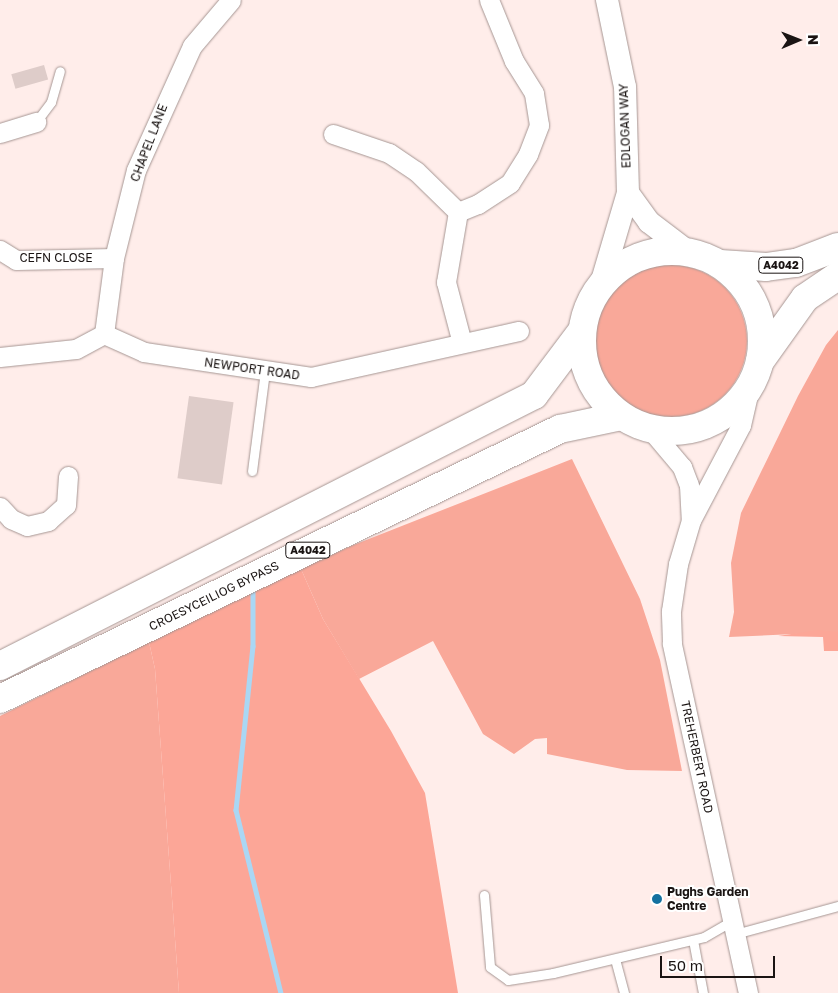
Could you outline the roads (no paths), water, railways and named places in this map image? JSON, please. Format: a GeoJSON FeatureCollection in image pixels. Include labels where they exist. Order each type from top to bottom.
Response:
{"type":"FeatureCollection","features":[{"type":"Feature","properties":{"kind":"highway","name":"A4042"},"geometry":{"type":"LineString","coordinates":[[720,264],[766,267],[796,263],[838,247]]}},
{"type":"Feature","properties":{"kind":"highway"},"geometry":{"type":"LineString","coordinates":[[760,361],[762,333],[756,306],[741,282],[720,264],[687,251],[663,251],[640,256],[619,268],[601,284],[589,306],[582,331],[582,356],[590,379],[603,400],[621,416],[650,429],[678,431],[706,425],[730,410],[749,389],[760,361],[805,298],[838,276]]}},
{"type":"Feature","properties":{"kind":"highway","name":"A4042"},"geometry":{"type":"LineString","coordinates":[[0,666],[534,395],[582,331]]}},
{"type":"Feature","properties":{"kind":"highway","name":"CROESYCEILIOG BYPASS"},"geometry":{"type":"LineString","coordinates":[[0,699],[560,429],[621,416]]}},
{"type":"Feature","properties":{"kind":"street","name":"CHAPEL LANE"},"geometry":{"type":"LineString","coordinates":[[104,334],[114,258],[136,170],[166,99],[192,46],[231,0]]}},
{"type":"Feature","properties":{"kind":"street"},"geometry":{"type":"LineString","coordinates":[[458,212],[478,204],[510,183],[528,154],[539,125],[534,93],[514,61],[489,0]]}},
{"type":"Feature","properties":{"kind":"street","name":"EDLOGAN WAY"},"geometry":{"type":"LineString","coordinates":[[601,284],[628,193],[626,87],[607,0]]}},
{"type":"Feature","properties":{"kind":"street"},"geometry":{"type":"LineString","coordinates":[[0,133],[36,122]]}},
{"type":"Feature","properties":{"kind":"street"},"geometry":{"type":"LineString","coordinates":[[333,134],[389,153],[416,171],[458,212]]}},
{"type":"Feature","properties":{"kind":"street"},"geometry":{"type":"LineString","coordinates":[[628,193],[649,222],[687,251]]}},
{"type":"Feature","properties":{"kind":"street"},"geometry":{"type":"LineString","coordinates":[[458,212],[446,282],[462,343]]}},
{"type":"Feature","properties":{"kind":"street","name":"CEFN CLOSE"},"geometry":{"type":"LineString","coordinates":[[0,250],[16,260],[114,258]]}},
{"type":"Feature","properties":{"kind":"street","name":"NEWPORT ROAD"},"geometry":{"type":"LineString","coordinates":[[104,334],[144,352],[312,377],[519,331]]}},
{"type":"Feature","properties":{"kind":"street"},"geometry":{"type":"LineString","coordinates":[[0,357],[76,349],[104,334]]}},
{"type":"Feature","properties":{"kind":"street","name":"TREHERBERT ROAD"},"geometry":{"type":"LineString","coordinates":[[748,993],[672,643],[671,611],[678,564],[691,520],[741,425],[749,389]]}},
{"type":"Feature","properties":{"kind":"street","name":"TREHERBERT ROAD"},"geometry":{"type":"LineString","coordinates":[[650,429],[682,467],[689,485],[691,520]]}},
{"type":"Feature","properties":{"kind":"street"},"geometry":{"type":"LineString","coordinates":[[0,507],[11,519],[27,526],[48,521],[66,505],[68,476]]}},
{"type":"Feature","properties":{"kind":"lane"},"geometry":{"type":"LineString","coordinates":[[36,122],[51,102],[60,71]]}},
{"type":"Feature","properties":{"kind":"lane"},"geometry":{"type":"LineString","coordinates":[[252,470],[265,371]]}},
{"type":"Feature","properties":{"kind":"lane"},"geometry":{"type":"LineString","coordinates":[[484,895],[490,967],[508,980],[615,959],[734,928],[838,906]]}},
{"type":"Feature","properties":{"kind":"lane"},"geometry":{"type":"LineString","coordinates":[[693,940],[703,993]]}},
{"type":"Feature","properties":{"kind":"lane"},"geometry":{"type":"LineString","coordinates":[[615,959],[624,993]]}},
{"type":"Feature","properties":{"kind":"waterway"},"geometry":{"type":"LineString","coordinates":[[253,591],[253,646],[236,810],[281,993]]}},
{"type":"Feature","properties":{"kind":"place","name":"Pughs Garden Centre"},"geometry":{"type":"Point","coordinates":[657,899]}}]}
